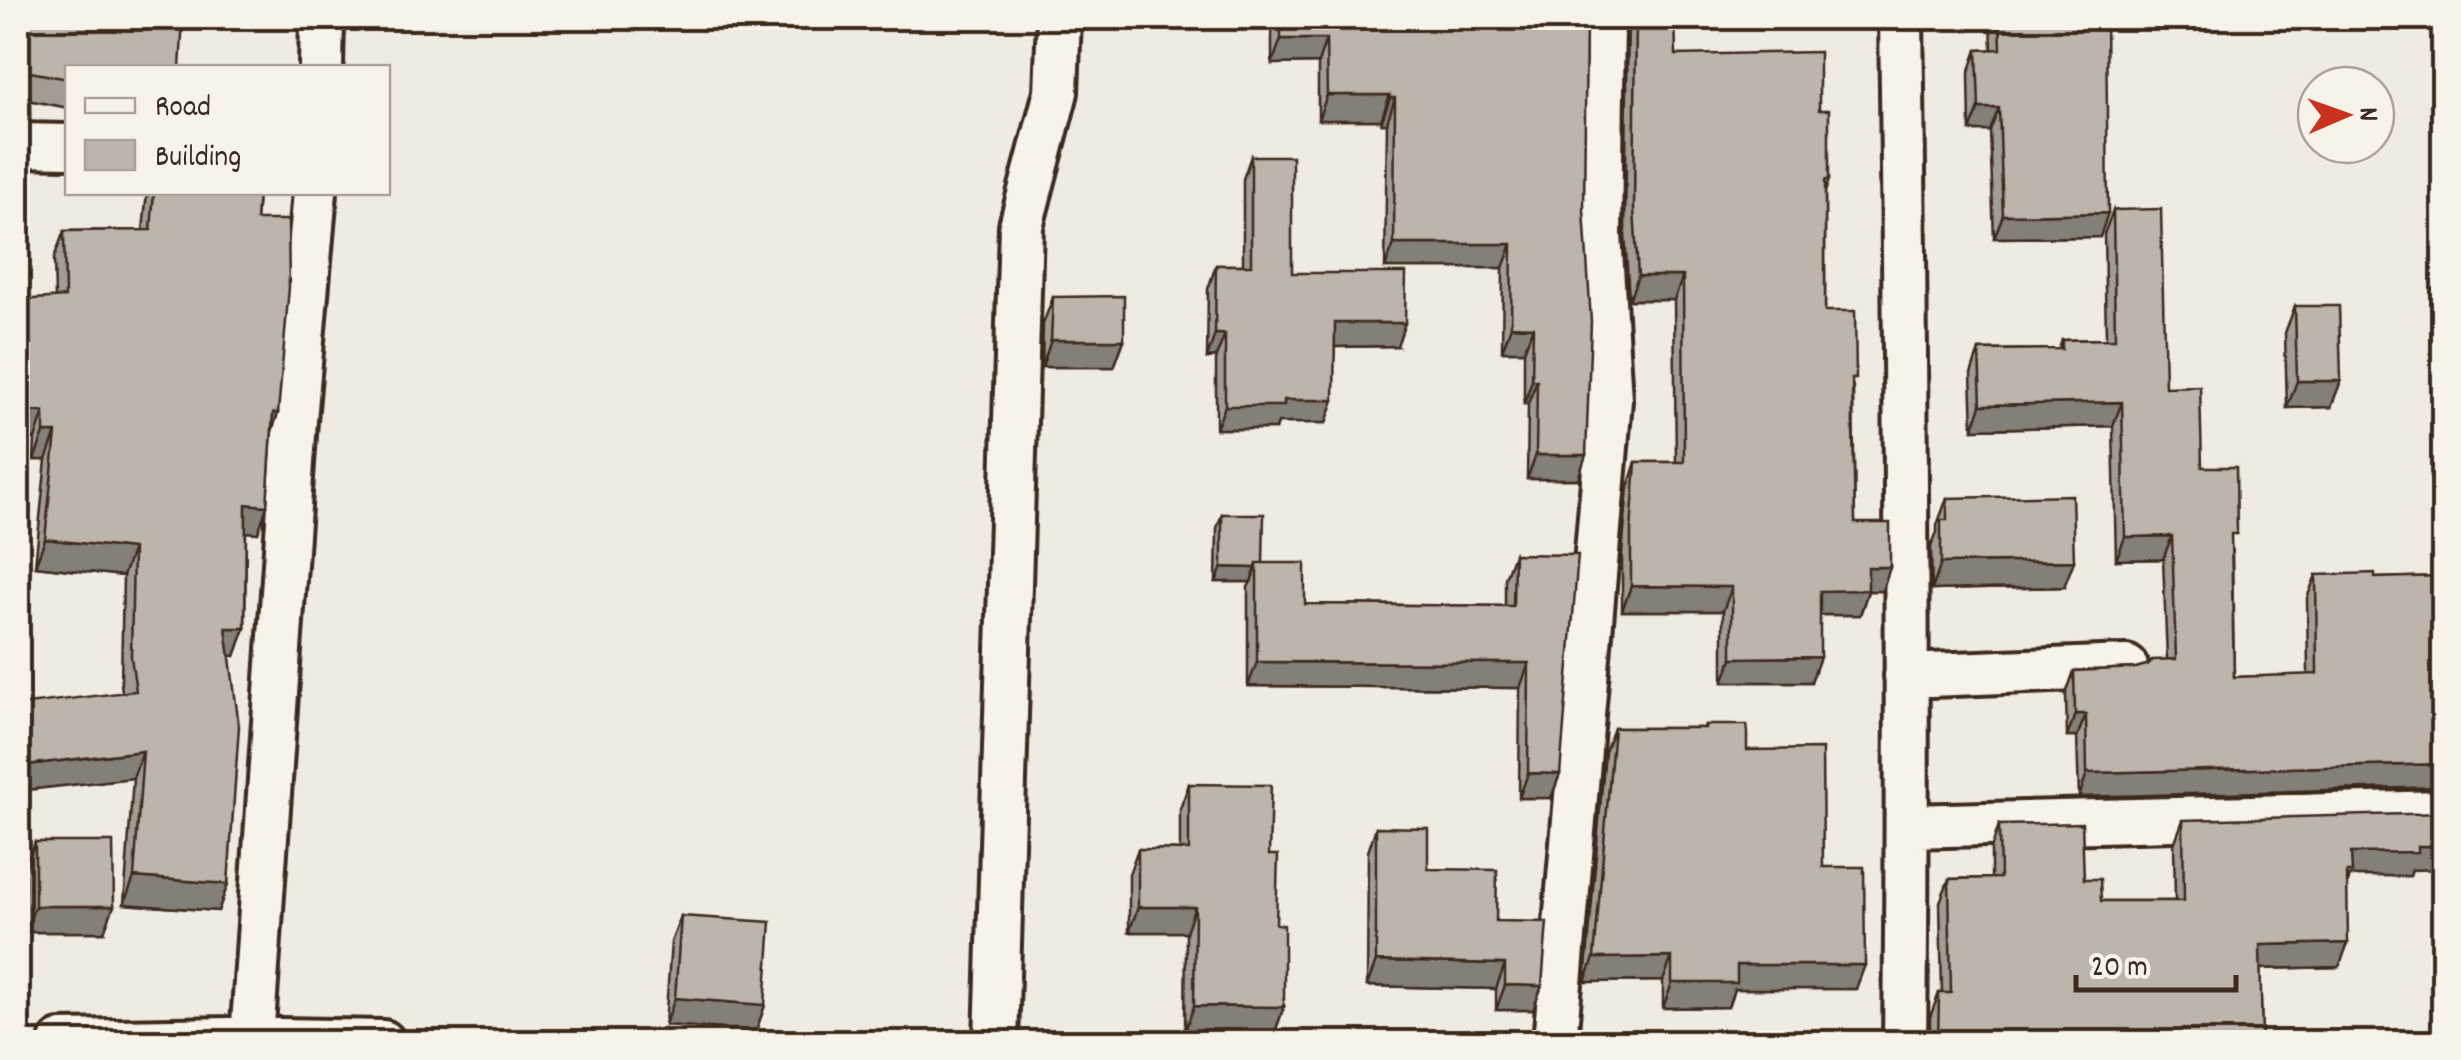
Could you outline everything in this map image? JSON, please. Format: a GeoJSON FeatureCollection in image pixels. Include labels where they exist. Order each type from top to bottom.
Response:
{"type":"FeatureCollection","features":[{"type":"Feature","properties":{"kind":"street"},"geometry":{"type":"LineString","coordinates":[[321,65],[322,18]]}},
{"type":"Feature","properties":{"kind":"street"},"geometry":{"type":"LineString","coordinates":[[996,1042],[1021,226],[1056,92],[1058,18]]}},
{"type":"Feature","properties":{"kind":"street"},"geometry":{"type":"LineString","coordinates":[[1555,1042],[1610,400],[1600,234],[1603,18]]}},
{"type":"Feature","properties":{"kind":"street"},"geometry":{"type":"LineString","coordinates":[[1901,18],[1908,826],[1905,1042]]}},
{"type":"Feature","properties":{"kind":"street"},"geometry":{"type":"LineString","coordinates":[[18,145],[65,146]]}},
{"type":"Feature","properties":{"kind":"street"},"geometry":{"type":"LineString","coordinates":[[237,1040],[315,195]]}},
{"type":"Feature","properties":{"kind":"street"},"geometry":{"type":"LineString","coordinates":[[1906,676],[2126,667]]}},
{"type":"Feature","properties":{"kind":"street"},"geometry":{"type":"LineString","coordinates":[[1908,826],[2444,812]]}},
{"type":"Feature","properties":{"kind":"street"},"geometry":{"type":"LineString","coordinates":[[61,1042],[383,1042]]}},
{"type":"Feature","properties":{"kind":"building"},"geometry":{"type":"Polygon","coordinates":[[[18,18],[183,18],[180,65],[65,65],[65,78],[25,71],[26,88],[18,89],[18,18]]]}},
{"type":"Feature","properties":{"kind":"building"},"geometry":{"type":"Polygon","coordinates":[[[1281,18],[1586,18],[1584,210],[1591,322],[1586,455],[1536,455],[1533,327],[1511,326],[1512,244],[1394,244],[1395,98],[1327,95],[1326,39],[1281,39],[1281,18]]]}},
{"type":"Feature","properties":{"kind":"building"},"geometry":{"type":"Polygon","coordinates":[[[1636,18],[1675,18],[1676,55],[1819,52],[1819,110],[1829,110],[1825,311],[1855,311],[1855,523],[1890,523],[1890,567],[1868,567],[1868,590],[1820,591],[1820,657],[1732,658],[1732,587],[1631,586],[1636,462],[1684,462],[1683,276],[1638,276],[1634,209],[1636,18]]]}},
{"type":"Feature","properties":{"kind":"building"},"geometry":{"type":"Polygon","coordinates":[[[2000,18],[2106,18],[2108,213],[2003,215],[1999,108],[1979,108],[1977,50],[2001,49],[2000,18]]]}},
{"type":"Feature","properties":{"kind":"building"},"geometry":{"type":"Polygon","coordinates":[[[1251,156],[1292,156],[1292,273],[1406,273],[1405,323],[1335,323],[1334,400],[1284,400],[1284,406],[1225,406],[1225,334],[1215,334],[1216,265],[1251,265],[1251,156]]]}},
{"type":"Feature","properties":{"kind":"building"},"geometry":{"type":"Polygon","coordinates":[[[154,195],[258,195],[256,220],[288,220],[289,287],[278,413],[273,413],[267,506],[246,504],[245,628],[226,628],[239,726],[228,884],[134,877],[143,751],[18,766],[18,705],[136,691],[131,657],[133,549],[45,539],[56,433],[44,433],[44,412],[18,411],[18,300],[65,297],[64,231],[151,230],[154,195]]]}},
{"type":"Feature","properties":{"kind":"building"},"geometry":{"type":"Polygon","coordinates":[[[2161,209],[2165,387],[2200,386],[2202,467],[2236,467],[2237,534],[2231,534],[2234,677],[2317,674],[2316,575],[2444,576],[2444,764],[2087,773],[2086,714],[2075,714],[2074,671],[2136,668],[2152,660],[2176,659],[2172,536],[2125,537],[2122,402],[1981,405],[1979,350],[2062,349],[2062,340],[2115,339],[2113,210],[2161,209]]]}},
{"type":"Feature","properties":{"kind":"building"},"geometry":{"type":"Polygon","coordinates":[[[1124,296],[1124,340],[1051,340],[1053,297],[1124,296]]]}},
{"type":"Feature","properties":{"kind":"building"},"geometry":{"type":"Polygon","coordinates":[[[2295,306],[2339,306],[2341,381],[2297,381],[2295,306]]]}},
{"type":"Feature","properties":{"kind":"building"},"geometry":{"type":"Polygon","coordinates":[[[2072,495],[2074,561],[1941,563],[1941,520],[1947,520],[1947,498],[2072,495]]]}},
{"type":"Feature","properties":{"kind":"building"},"geometry":{"type":"Polygon","coordinates":[[[1222,514],[1264,514],[1263,563],[1257,563],[1256,568],[1222,567],[1222,514]]]}},
{"type":"Feature","properties":{"kind":"building"},"geometry":{"type":"Polygon","coordinates":[[[1514,554],[1578,555],[1560,774],[1528,773],[1529,663],[1257,662],[1257,563],[1305,563],[1305,604],[1513,606],[1514,554]]]}},
{"type":"Feature","properties":{"kind":"building"},"geometry":{"type":"Polygon","coordinates":[[[1747,725],[1747,750],[1822,749],[1823,867],[1864,867],[1865,965],[1737,965],[1737,983],[1672,983],[1672,957],[1594,958],[1614,728],[1747,725]]]}},
{"type":"Feature","properties":{"kind":"building"},"geometry":{"type":"Polygon","coordinates":[[[1189,784],[1271,785],[1269,855],[1278,855],[1276,924],[1284,925],[1284,1007],[1194,1006],[1195,907],[1138,907],[1138,849],[1189,850],[1189,784]]]}},
{"type":"Feature","properties":{"kind":"building"},"geometry":{"type":"Polygon","coordinates":[[[2444,813],[2444,846],[2418,846],[2418,852],[2351,853],[2352,872],[2347,872],[2348,943],[2260,945],[2262,1042],[1938,1042],[1939,993],[1951,993],[1949,879],[2000,878],[1999,825],[2082,823],[2084,879],[2100,879],[2101,901],[2184,901],[2183,820],[2444,813]]]}},
{"type":"Feature","properties":{"kind":"building"},"geometry":{"type":"Polygon","coordinates":[[[1376,827],[1428,828],[1428,869],[1497,870],[1496,921],[1547,922],[1542,986],[1505,985],[1505,964],[1376,961],[1376,827]]]}},
{"type":"Feature","properties":{"kind":"building"},"geometry":{"type":"Polygon","coordinates":[[[35,842],[113,842],[114,906],[35,906],[35,842]]]}},
{"type":"Feature","properties":{"kind":"building"},"geometry":{"type":"Polygon","coordinates":[[[681,916],[771,922],[765,1005],[675,998],[681,916]]]}}]}
